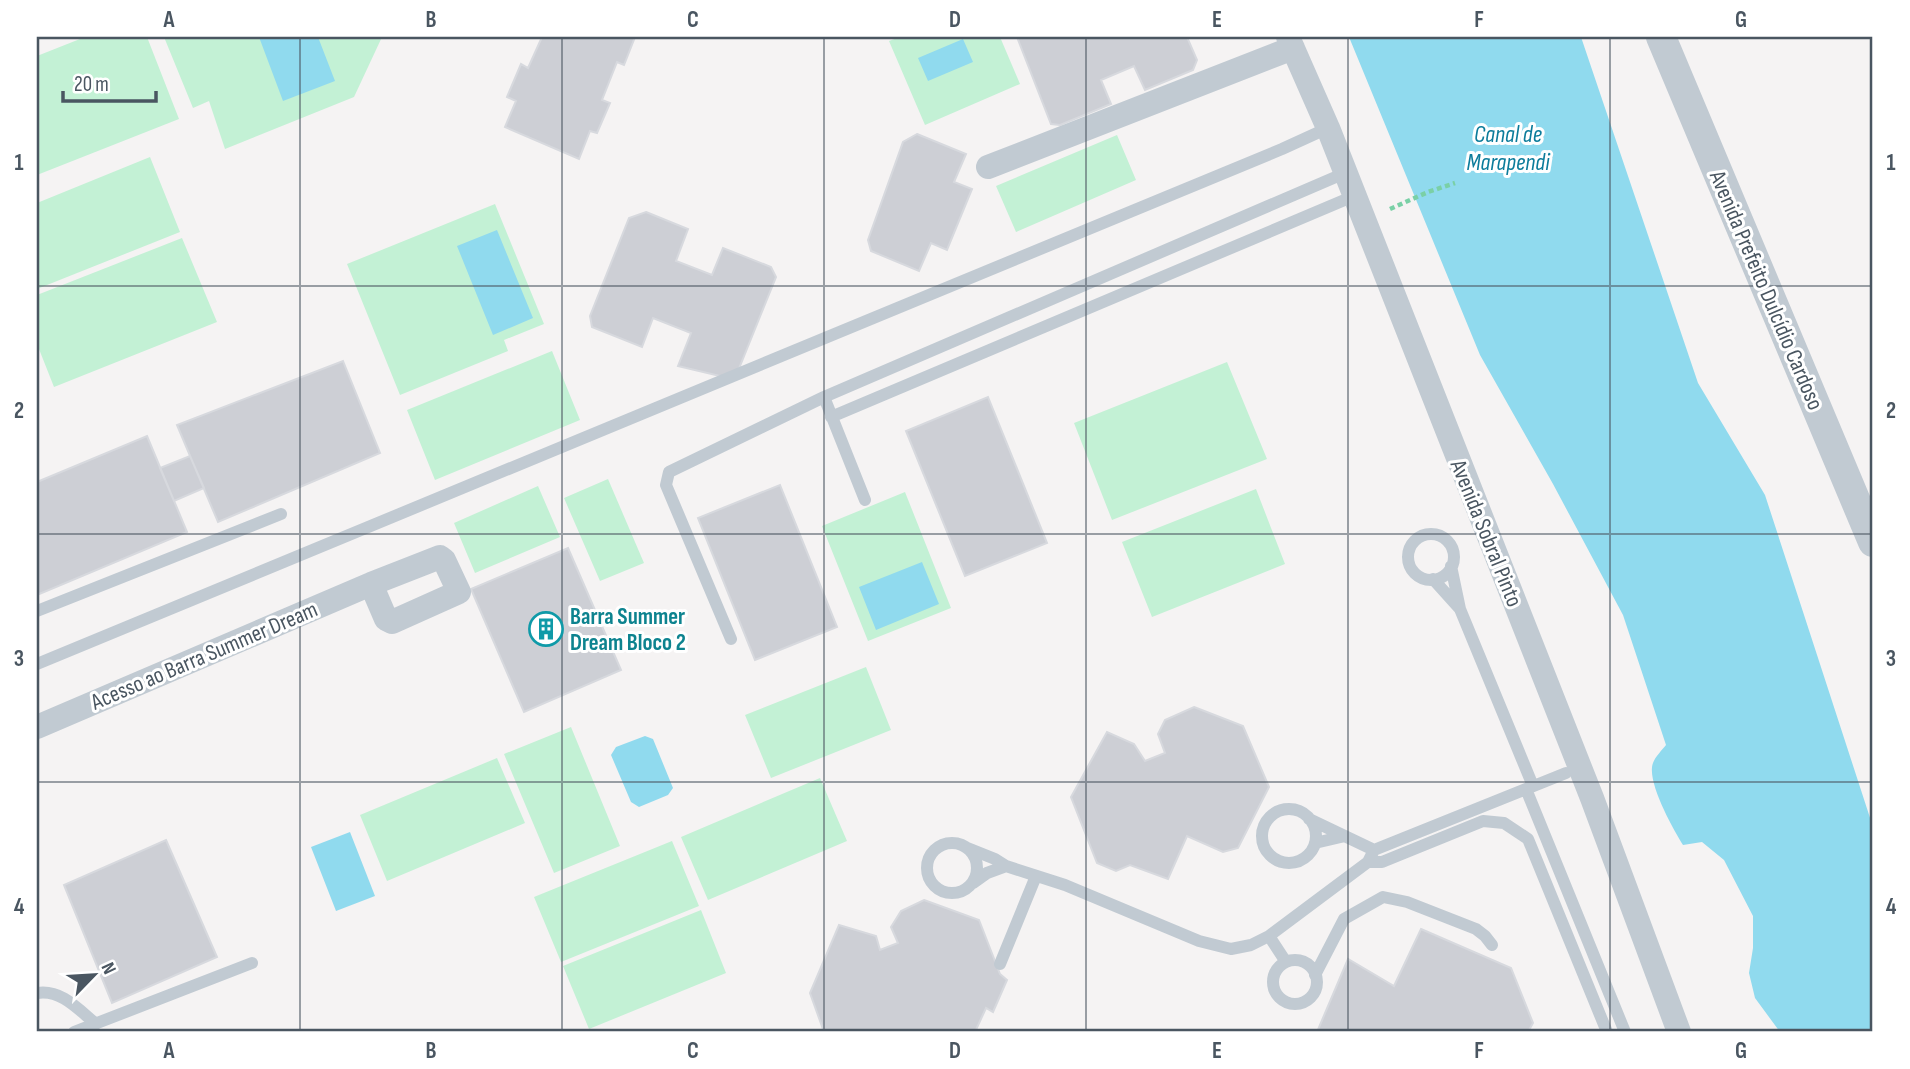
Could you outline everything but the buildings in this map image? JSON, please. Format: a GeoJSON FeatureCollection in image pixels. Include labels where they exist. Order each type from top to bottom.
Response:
{"type":"FeatureCollection","features":[{"type":"Feature","properties":{"kind":"street","name":"Avenida Prefeito Dulcídio Cardoso"},"geometry":{"type":"LineString","coordinates":[[1661,37],[1873,542]]}},
{"type":"Feature","properties":{"kind":"street","name":"Avenida Sobral Pinto"},"geometry":{"type":"LineString","coordinates":[[1291,42],[1328,128],[1592,797],[1679,1032]]}},
{"type":"Feature","properties":{"kind":"street"},"geometry":{"type":"LineString","coordinates":[[988,167],[1291,42]]}},
{"type":"Feature","properties":{"kind":"street","name":"Acesso ao Barra Summer Dream"},"geometry":{"type":"LineString","coordinates":[[37,727],[371,584]]}},
{"type":"Feature","properties":{"kind":"lane"},"geometry":{"type":"LineString","coordinates":[[37,664],[1328,128]]}},
{"type":"Feature","properties":{"kind":"lane"},"geometry":{"type":"LineString","coordinates":[[731,639],[666,485],[669,472],[824,397],[1350,185]]}},
{"type":"Feature","properties":{"kind":"lane"},"geometry":{"type":"LineString","coordinates":[[831,417],[1350,185]]}},
{"type":"Feature","properties":{"kind":"lane"},"geometry":{"type":"LineString","coordinates":[[824,397],[865,500]]}},
{"type":"Feature","properties":{"kind":"lane"},"geometry":{"type":"LineString","coordinates":[[37,611],[281,514]]}},
{"type":"Feature","properties":{"kind":"lane"},"geometry":{"type":"LineString","coordinates":[[1431,534],[1444,538],[1453,551],[1453,559],[1447,573],[1433,579],[1419,576],[1410,565],[1408,550],[1417,539],[1431,534]]}},
{"type":"Feature","properties":{"kind":"lane"},"geometry":{"type":"LineString","coordinates":[[1451,566],[1461,609],[1625,1032]]}},
{"type":"Feature","properties":{"kind":"lane"},"geometry":{"type":"LineString","coordinates":[[1433,579],[1461,609]]}},
{"type":"Feature","properties":{"kind":"lane"},"geometry":{"type":"LineString","coordinates":[[1006,866],[986,873],[960,892],[944,892],[936,888],[928,874],[934,850],[949,844],[958,844],[1006,866],[1065,885],[1199,941],[1231,949],[1251,945],[1269,936],[1368,862],[1374,850],[1566,773]]}},
{"type":"Feature","properties":{"kind":"lane"},"geometry":{"type":"LineString","coordinates":[[1309,818],[1314,826],[1315,843],[1305,857],[1298,862],[1281,862],[1267,852],[1262,834],[1269,817],[1276,812],[1294,809],[1374,850]]}},
{"type":"Feature","properties":{"kind":"lane"},"geometry":{"type":"LineString","coordinates":[[1368,862],[1382,862],[1483,821],[1504,823],[1528,839],[1607,1032]]}},
{"type":"Feature","properties":{"kind":"lane"},"geometry":{"type":"LineString","coordinates":[[1315,843],[1345,836]]}},
{"type":"Feature","properties":{"kind":"lane"},"geometry":{"type":"LineString","coordinates":[[965,847],[972,852],[976,860],[973,883]]}},
{"type":"Feature","properties":{"kind":"lane"},"geometry":{"type":"LineString","coordinates":[[1000,964],[1036,876]]}},
{"type":"Feature","properties":{"kind":"lane"},"geometry":{"type":"LineString","coordinates":[[1315,975],[1344,919],[1383,897],[1407,902],[1475,929],[1492,945]]}},
{"type":"Feature","properties":{"kind":"lane"},"geometry":{"type":"LineString","coordinates":[[1269,936],[1286,961]]}},
{"type":"Feature","properties":{"kind":"lane"},"geometry":{"type":"LineString","coordinates":[[1286,961],[1306,963],[1312,968],[1315,989],[1306,1001],[1292,1004],[1285,1002],[1275,992],[1273,985],[1276,971],[1286,961]]}},
{"type":"Feature","properties":{"kind":"lane"},"geometry":{"type":"LineString","coordinates":[[74,1032],[253,963]]}},
{"type":"Feature","properties":{"kind":"lane"},"geometry":{"type":"LineString","coordinates":[[37,993],[56,993],[96,1024]]}},
{"type":"Feature","properties":{"kind":"path"},"geometry":{"type":"LineString","coordinates":[[1363,221],[1455,183]]}},
{"type":"Feature","properties":{"kind":"green space"},"geometry":{"type":"Polygon","coordinates":[[[85,37],[147,37],[179,119],[37,175],[37,56],[85,37]]]}},
{"type":"Feature","properties":{"kind":"green space"},"geometry":{"type":"Polygon","coordinates":[[[164,37],[382,37],[354,97],[225,149],[209,101],[193,108],[164,37]]]}},
{"type":"Feature","properties":{"kind":"green space"},"geometry":{"type":"Polygon","coordinates":[[[900,37],[1000,37],[1020,84],[925,125],[889,41],[900,37]]]}},
{"type":"Feature","properties":{"kind":"green space"},"geometry":{"type":"Polygon","coordinates":[[[1117,135],[1136,180],[1016,232],[996,186],[1117,135]]]}},
{"type":"Feature","properties":{"kind":"green space"},"geometry":{"type":"Polygon","coordinates":[[[150,157],[180,232],[37,289],[37,203],[150,157]]]}},
{"type":"Feature","properties":{"kind":"green space"},"geometry":{"type":"Polygon","coordinates":[[[495,204],[544,324],[504,340],[508,351],[400,395],[347,264],[495,204]]]}},
{"type":"Feature","properties":{"kind":"green space"},"geometry":{"type":"Polygon","coordinates":[[[182,238],[217,322],[54,387],[37,344],[37,295],[182,238]]]}},
{"type":"Feature","properties":{"kind":"green space"},"geometry":{"type":"Polygon","coordinates":[[[552,351],[580,420],[435,480],[407,410],[552,351]]]}},
{"type":"Feature","properties":{"kind":"green space"},"geometry":{"type":"Polygon","coordinates":[[[1227,362],[1267,459],[1112,520],[1074,423],[1227,362]]]}},
{"type":"Feature","properties":{"kind":"green space"},"geometry":{"type":"Polygon","coordinates":[[[608,479],[644,563],[600,581],[564,498],[608,479]]]}},
{"type":"Feature","properties":{"kind":"green space"},"geometry":{"type":"Polygon","coordinates":[[[538,486],[560,537],[475,573],[454,523],[538,486]]]}},
{"type":"Feature","properties":{"kind":"green space"},"geometry":{"type":"Polygon","coordinates":[[[1256,489],[1285,564],[1152,617],[1122,542],[1256,489]]]}},
{"type":"Feature","properties":{"kind":"green space"},"geometry":{"type":"Polygon","coordinates":[[[905,492],[951,608],[868,641],[822,526],[905,492]]]}},
{"type":"Feature","properties":{"kind":"green space"},"geometry":{"type":"Polygon","coordinates":[[[866,667],[891,730],[771,778],[745,715],[866,667]]]}},
{"type":"Feature","properties":{"kind":"green space"},"geometry":{"type":"Polygon","coordinates":[[[571,727],[620,846],[554,873],[504,754],[571,727]]]}},
{"type":"Feature","properties":{"kind":"green space"},"geometry":{"type":"Polygon","coordinates":[[[497,758],[525,823],[387,881],[360,815],[497,758]]]}},
{"type":"Feature","properties":{"kind":"green space"},"geometry":{"type":"Polygon","coordinates":[[[820,778],[847,841],[708,900],[681,837],[820,778]]]}},
{"type":"Feature","properties":{"kind":"green space"},"geometry":{"type":"Polygon","coordinates":[[[672,841],[699,906],[561,962],[534,897],[672,841]]]}},
{"type":"Feature","properties":{"kind":"green space"},"geometry":{"type":"Polygon","coordinates":[[[701,910],[726,973],[589,1029],[563,966],[701,910]]]}},
{"type":"Feature","properties":{"kind":"water"},"geometry":{"type":"Polygon","coordinates":[[[259,37],[318,37],[335,81],[283,101],[259,37]]]}},
{"type":"Feature","properties":{"kind":"water","name":"Canal de Marapendi"},"geometry":{"type":"Polygon","coordinates":[[[1349,37],[1581,37],[1698,383],[1765,495],[1873,827],[1873,1032],[1780,1032],[1755,998],[1749,973],[1753,948],[1753,916],[1724,860],[1702,842],[1683,845],[1662,805],[1652,771],[1654,761],[1666,745],[1623,615],[1480,355],[1349,37]]]}},
{"type":"Feature","properties":{"kind":"water"},"geometry":{"type":"Polygon","coordinates":[[[963,39],[973,62],[928,81],[918,58],[963,39]]]}},
{"type":"Feature","properties":{"kind":"water"},"geometry":{"type":"Polygon","coordinates":[[[497,230],[533,318],[493,335],[457,246],[497,230]]]}},
{"type":"Feature","properties":{"kind":"water"},"geometry":{"type":"Polygon","coordinates":[[[922,562],[939,604],[876,630],[859,587],[922,562]]]}},
{"type":"Feature","properties":{"kind":"water"},"geometry":{"type":"Polygon","coordinates":[[[645,736],[653,739],[673,788],[668,795],[639,807],[631,802],[611,755],[616,747],[645,736]]]}},
{"type":"Feature","properties":{"kind":"water"},"geometry":{"type":"Polygon","coordinates":[[[350,832],[375,896],[336,911],[311,847],[350,832]]]}},
{"type":"Feature","properties":{"kind":"place","name":"Barra Summer Dream Bloco 2"},"geometry":{"type":"Point","coordinates":[546,629]}}]}
